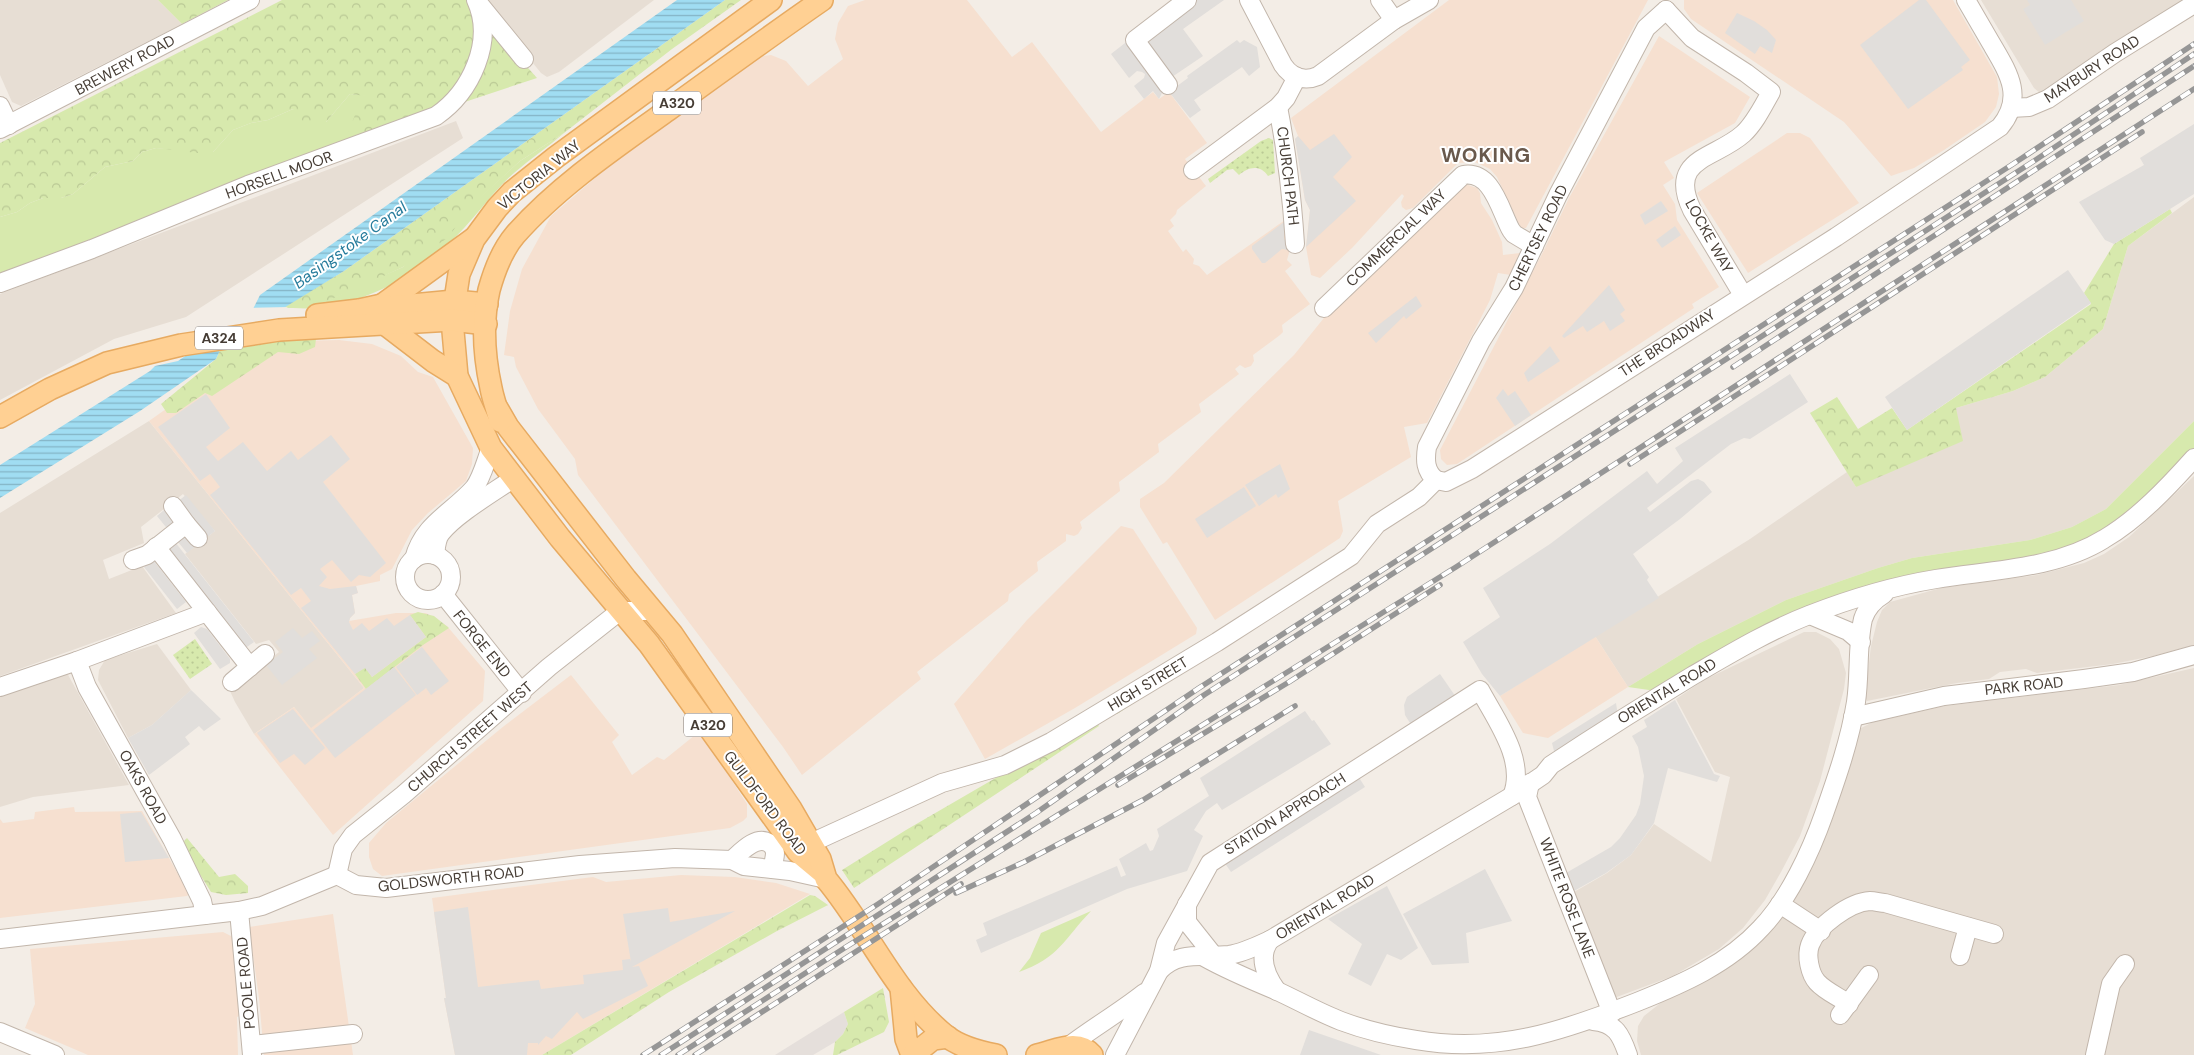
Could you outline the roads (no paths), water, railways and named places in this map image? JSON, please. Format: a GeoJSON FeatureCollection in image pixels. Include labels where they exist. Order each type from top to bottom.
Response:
{"type":"FeatureCollection","features":[{"type":"Feature","properties":{"kind":"main road","name":"VICTORIA WAY"},"geometry":{"type":"LineString","coordinates":[[620,611],[560,538],[491,448],[458,376],[452,311],[459,274],[474,239],[497,208],[519,187],[556,157],[771,0]]}},
{"type":"Feature","properties":{"kind":"main road","name":"VICTORIA WAY"},"geometry":{"type":"LineString","coordinates":[[514,478],[522,472],[523,465],[501,429],[491,389],[487,361],[486,314],[490,288],[503,254],[514,236],[542,209],[627,139],[822,0]]}},
{"type":"Feature","properties":{"kind":"main road"},"geometry":{"type":"LineString","coordinates":[[458,376],[432,361],[384,315],[474,239]]}},
{"type":"Feature","properties":{"kind":"main road","name":"A324"},"geometry":{"type":"LineString","coordinates":[[106,363],[122,349],[185,330],[221,324],[309,322],[452,311],[486,314]]}},
{"type":"Feature","properties":{"kind":"main road","name":"A324"},"geometry":{"type":"LineString","coordinates":[[0,418],[50,389],[106,363],[181,345],[309,322]]}},
{"type":"Feature","properties":{"kind":"main road","name":"VICTORIA WAY"},"geometry":{"type":"LineString","coordinates":[[497,408],[508,427],[648,605]]}},
{"type":"Feature","properties":{"kind":"main road","name":"GUILDFORD ROAD"},"geometry":{"type":"LineString","coordinates":[[648,605],[677,641],[791,809],[817,855],[901,987],[906,1039],[912,1055],[933,1039],[948,1037]]}},
{"type":"Feature","properties":{"kind":"main road","name":"GUILDFORD ROAD"},"geometry":{"type":"LineString","coordinates":[[620,611],[649,644],[817,855]]}},
{"type":"Feature","properties":{"kind":"main road","name":"A320"},"geometry":{"type":"LineString","coordinates":[[901,987],[919,1010],[948,1037],[965,1046],[996,1055]]}},
{"type":"Feature","properties":{"kind":"main road"},"geometry":{"type":"LineString","coordinates":[[1037,1055],[1069,1046],[1083,1048],[1092,1055]]}},
{"type":"Feature","properties":{"kind":"street","name":"BREWERY ROAD"},"geometry":{"type":"LineString","coordinates":[[4,127],[250,0]]}},
{"type":"Feature","properties":{"kind":"street","name":"HORSELL MOOR"},"geometry":{"type":"LineString","coordinates":[[476,0],[524,58]]}},
{"type":"Feature","properties":{"kind":"street","name":"HORSELL MOOR"},"geometry":{"type":"LineString","coordinates":[[0,283],[101,245],[248,185],[436,116],[456,100],[473,72],[482,42],[483,30],[482,15],[476,0]]}},
{"type":"Feature","properties":{"kind":"street"},"geometry":{"type":"LineString","coordinates":[[1168,85],[1135,40],[1187,0]]}},
{"type":"Feature","properties":{"kind":"street"},"geometry":{"type":"LineString","coordinates":[[1249,0],[1283,65],[1290,74],[1309,79],[1318,76],[1394,20],[1428,0]]}},
{"type":"Feature","properties":{"kind":"street"},"geometry":{"type":"LineString","coordinates":[[1380,0],[1394,20]]}},
{"type":"Feature","properties":{"kind":"street"},"geometry":{"type":"LineString","coordinates":[[1966,0],[2009,74],[2013,93],[2011,108]]}},
{"type":"Feature","properties":{"kind":"street","name":"MAYBURY ROAD"},"geometry":{"type":"LineString","coordinates":[[2011,108],[2029,108],[2048,99],[2115,53],[2194,4]]}},
{"type":"Feature","properties":{"kind":"street","name":"LOCKE WAY"},"geometry":{"type":"LineString","coordinates":[[1666,5],[1692,38],[1746,73],[1771,92],[1744,133],[1694,164],[1684,180],[1686,198],[1692,210],[1743,295]]}},
{"type":"Feature","properties":{"kind":"street","name":"CHERTSEY ROAD"},"geometry":{"type":"LineString","coordinates":[[1436,480],[1428,473],[1426,467],[1427,447],[1481,341],[1514,288],[1562,187],[1646,28],[1666,5]]}},
{"type":"Feature","properties":{"kind":"street"},"geometry":{"type":"LineString","coordinates":[[1193,170],[1278,108],[1286,98],[1297,77]]}},
{"type":"Feature","properties":{"kind":"street"},"geometry":{"type":"LineString","coordinates":[[0,106],[4,127]]}},
{"type":"Feature","properties":{"kind":"street","name":"CHURCH PATH"},"geometry":{"type":"LineString","coordinates":[[1278,108],[1282,123],[1291,192],[1295,244]]}},
{"type":"Feature","properties":{"kind":"street","name":"THE BROADWAY"},"geometry":{"type":"LineString","coordinates":[[1436,480],[1446,482],[1472,469],[1895,197],[1994,132],[2004,122],[2011,108]]}},
{"type":"Feature","properties":{"kind":"street","name":"COMMERCIAL WAY"},"geometry":{"type":"LineString","coordinates":[[1324,308],[1459,177],[1472,174],[1481,176],[1487,182],[1514,234],[1534,246]]}},
{"type":"Feature","properties":{"kind":"street","name":"FORGE END"},"geometry":{"type":"LineString","coordinates":[[435,555],[446,563],[451,576],[450,583],[443,594],[428,600],[414,595],[409,589],[406,574],[408,567],[414,559],[421,540],[438,519],[476,486],[491,448]]}},
{"type":"Feature","properties":{"kind":"street","name":"ORIENTAL ROAD"},"geometry":{"type":"LineString","coordinates":[[1159,971],[1165,964],[1178,958],[1238,953],[1270,940],[1512,796],[1543,775],[1551,765],[1633,711],[1736,650],[1810,615],[1887,589],[1934,579],[2048,561],[2104,540],[2123,526],[2194,458]]}},
{"type":"Feature","properties":{"kind":"street"},"geometry":{"type":"LineString","coordinates":[[414,559],[424,554],[435,555],[440,533],[489,494],[514,478]]}},
{"type":"Feature","properties":{"kind":"street","name":"HIGH STREET"},"geometry":{"type":"LineString","coordinates":[[817,855],[942,783],[1005,765],[1059,738],[1218,642],[1350,556],[1377,524],[1419,497],[1436,480]]}},
{"type":"Feature","properties":{"kind":"street"},"geometry":{"type":"LineString","coordinates":[[173,506],[198,538]]}},
{"type":"Feature","properties":{"kind":"street"},"geometry":{"type":"LineString","coordinates":[[133,560],[147,555],[186,524]]}},
{"type":"Feature","properties":{"kind":"street"},"geometry":{"type":"LineString","coordinates":[[156,547],[250,667]]}},
{"type":"Feature","properties":{"kind":"street"},"geometry":{"type":"LineString","coordinates":[[1187,904],[1187,922],[1208,956],[1333,1018],[1369,1030],[1417,1041],[1480,1044],[1514,1041],[1593,1020],[1701,974],[1722,961],[1758,931],[1780,904],[1812,845],[1823,817],[1853,717],[1858,686],[1864,618],[1868,607],[1887,589]]}},
{"type":"Feature","properties":{"kind":"street","name":"FORGE END"},"geometry":{"type":"LineString","coordinates":[[443,594],[522,693]]}},
{"type":"Feature","properties":{"kind":"street"},"geometry":{"type":"LineString","coordinates":[[620,611],[648,605]]}},
{"type":"Feature","properties":{"kind":"street","name":"CHURCH STREET WEST"},"geometry":{"type":"LineString","coordinates":[[338,875],[343,850],[353,835],[522,693],[549,667],[620,611]]}},
{"type":"Feature","properties":{"kind":"street"},"geometry":{"type":"LineString","coordinates":[[0,687],[207,612]]}},
{"type":"Feature","properties":{"kind":"street"},"geometry":{"type":"LineString","coordinates":[[1810,615],[1836,625],[1861,642]]}},
{"type":"Feature","properties":{"kind":"street"},"geometry":{"type":"LineString","coordinates":[[232,682],[265,654]]}},
{"type":"Feature","properties":{"kind":"street","name":"PARK ROAD"},"geometry":{"type":"LineString","coordinates":[[1853,717],[1944,696],[2084,680],[2133,672],[2194,655]]}},
{"type":"Feature","properties":{"kind":"street","name":"OAKS ROAD"},"geometry":{"type":"LineString","coordinates":[[76,661],[87,687],[172,839],[202,901],[205,915]]}},
{"type":"Feature","properties":{"kind":"street","name":"STATION APPROACH"},"geometry":{"type":"LineString","coordinates":[[1115,1055],[1159,971],[1166,943],[1210,863],[1216,858],[1480,690],[1513,756]]}},
{"type":"Feature","properties":{"kind":"street"},"geometry":{"type":"LineString","coordinates":[[1513,756],[1525,765],[1540,767],[1551,765]]}},
{"type":"Feature","properties":{"kind":"street"},"geometry":{"type":"LineString","coordinates":[[1512,796],[1517,784],[1513,756]]}},
{"type":"Feature","properties":{"kind":"street","name":"WHITE ROSE LANE"},"geometry":{"type":"LineString","coordinates":[[1530,783],[1527,797],[1612,1013]]}},
{"type":"Feature","properties":{"kind":"street"},"geometry":{"type":"LineString","coordinates":[[732,860],[751,844],[761,841],[767,842],[772,845],[775,853],[773,869]]}},
{"type":"Feature","properties":{"kind":"street","name":"GOLDSWORTH ROAD"},"geometry":{"type":"LineString","coordinates":[[338,875],[356,884],[386,888],[646,859],[732,860],[744,866],[773,869],[817,855]]}},
{"type":"Feature","properties":{"kind":"street"},"geometry":{"type":"LineString","coordinates":[[0,939],[239,911],[262,906],[338,875]]}},
{"type":"Feature","properties":{"kind":"street"},"geometry":{"type":"LineString","coordinates":[[1869,975],[1845,1009],[1813,976],[1809,960],[1810,945],[1821,931],[1840,913],[1848,908],[1869,901],[1886,903],[1994,934]]}},
{"type":"Feature","properties":{"kind":"street"},"geometry":{"type":"LineString","coordinates":[[1780,904],[1821,931]]}},
{"type":"Feature","properties":{"kind":"street","name":"POOLE ROAD"},"geometry":{"type":"LineString","coordinates":[[239,911],[252,1050]]}},
{"type":"Feature","properties":{"kind":"street"},"geometry":{"type":"LineString","coordinates":[[1960,956],[1968,927]]}},
{"type":"Feature","properties":{"kind":"street"},"geometry":{"type":"LineString","coordinates":[[1270,940],[1264,951],[1264,964],[1268,977],[1277,991]]}},
{"type":"Feature","properties":{"kind":"street"},"geometry":{"type":"LineString","coordinates":[[2095,1055],[2111,984],[2125,964]]}},
{"type":"Feature","properties":{"kind":"street","name":"STATION APPROACH"},"geometry":{"type":"LineString","coordinates":[[1069,1046],[1093,1027],[1108,1020],[1149,989]]}},
{"type":"Feature","properties":{"kind":"street"},"geometry":{"type":"LineString","coordinates":[[1628,1055],[1621,1035],[1625,1018],[1636,1003]]}},
{"type":"Feature","properties":{"kind":"street"},"geometry":{"type":"LineString","coordinates":[[1593,1020],[1604,1022],[1621,1035]]}},
{"type":"Feature","properties":{"kind":"street"},"geometry":{"type":"LineString","coordinates":[[0,1032],[55,1055]]}},
{"type":"Feature","properties":{"kind":"street"},"geometry":{"type":"LineString","coordinates":[[252,1050],[353,1034]]}},
{"type":"Feature","properties":{"kind":"water","name":"Basingstoke Canal"},"geometry":{"type":"Polygon","coordinates":[[[677,0],[725,0],[344,271],[222,346],[216,359],[140,411],[0,498],[0,465],[150,371],[155,366],[178,361],[197,348],[253,309],[260,295],[677,0]]]}},
{"type":"Feature","properties":{"kind":"railway"},"geometry":{"type":"LineString","coordinates":[[643,1055],[878,904],[1199,688],[2013,164],[2194,44]]}},
{"type":"Feature","properties":{"kind":"railway"},"geometry":{"type":"LineString","coordinates":[[661,1055],[1036,813],[1204,695],[2034,161],[2194,54]]}},
{"type":"Feature","properties":{"kind":"railway"},"geometry":{"type":"LineString","coordinates":[[1733,367],[2194,66]]}},
{"type":"Feature","properties":{"kind":"railway"},"geometry":{"type":"LineString","coordinates":[[678,1055],[846,947],[1456,567],[2194,89]]}},
{"type":"Feature","properties":{"kind":"railway"},"geometry":{"type":"LineString","coordinates":[[1630,464],[2142,132]]}},
{"type":"Feature","properties":{"kind":"railway"},"geometry":{"type":"LineString","coordinates":[[1118,785],[1289,682],[1440,585]]}},
{"type":"Feature","properties":{"kind":"railway"},"geometry":{"type":"LineString","coordinates":[[956,893],[1024,862],[1143,800],[1295,706]]}},
{"type":"Feature","properties":{"kind":"railway"},"geometry":{"type":"LineString","coordinates":[[695,1055],[961,884]]}},
{"type":"Feature","properties":{"kind":"district","name":"WOKING"},"geometry":{"type":"Point","coordinates":[1486,155]}}]}
